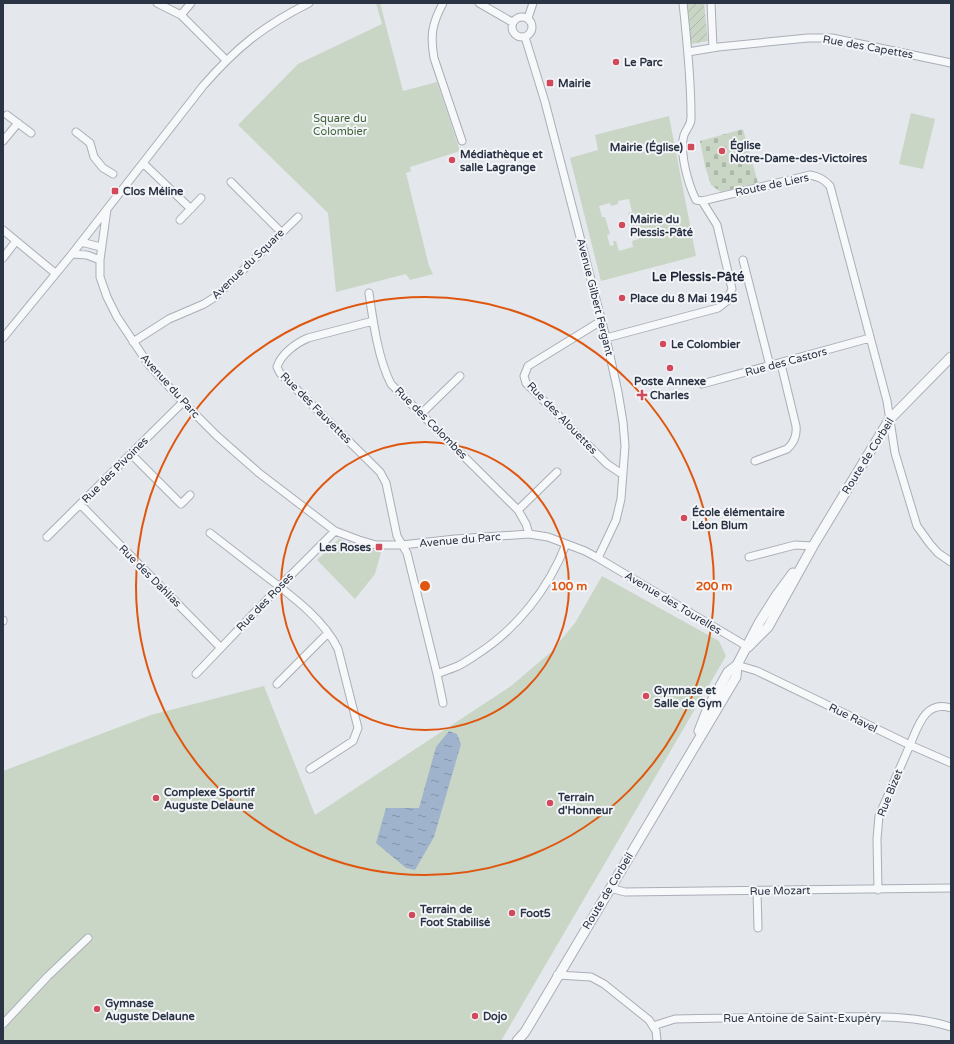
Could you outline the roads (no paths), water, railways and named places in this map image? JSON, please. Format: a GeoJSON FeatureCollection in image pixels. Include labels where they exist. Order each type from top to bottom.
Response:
{"type":"FeatureCollection","features":[{"type":"Feature","properties":{"kind":"street"},"geometry":{"type":"LineString","coordinates":[[157,3],[181,16],[226,60]]}},
{"type":"Feature","properties":{"kind":"street"},"geometry":{"type":"LineString","coordinates":[[181,16],[191,3]]}},
{"type":"Feature","properties":{"kind":"street","name":"Avenue du Parc"},"geometry":{"type":"LineString","coordinates":[[309,3],[285,15],[261,30],[226,60],[203,86],[107,209],[101,247],[100,278],[117,317],[149,365],[182,402],[217,436],[259,473],[335,531],[376,545],[402,545],[455,539],[529,534],[548,537],[585,551],[598,558]]}},
{"type":"Feature","properties":{"kind":"street"},"geometry":{"type":"LineString","coordinates":[[443,3],[433,24],[431,45],[462,142]]}},
{"type":"Feature","properties":{"kind":"street"},"geometry":{"type":"LineString","coordinates":[[479,3],[512,22]]}},
{"type":"Feature","properties":{"kind":"street"},"geometry":{"type":"LineString","coordinates":[[528,18],[519,16],[516,18],[512,22],[511,29],[513,33],[520,37],[525,37],[532,30],[532,26],[528,18],[533,3]]}},
{"type":"Feature","properties":{"kind":"street"},"geometry":{"type":"LineString","coordinates":[[606,338],[718,308],[727,301],[732,290],[717,225],[702,201],[696,200],[691,190],[682,152],[684,135],[692,122],[688,52],[683,3]]}},
{"type":"Feature","properties":{"kind":"street"},"geometry":{"type":"LineString","coordinates":[[711,3],[713,48]]}},
{"type":"Feature","properties":{"kind":"street","name":"Avenue Gilbert Fergant"},"geometry":{"type":"LineString","coordinates":[[525,37],[545,102],[606,338],[623,423],[625,446],[621,499],[616,520],[598,558]]}},
{"type":"Feature","properties":{"kind":"street","name":"Rue des Capettes"},"geometry":{"type":"LineString","coordinates":[[688,52],[808,38],[832,38],[951,63]]}},
{"type":"Feature","properties":{"kind":"street"},"geometry":{"type":"LineString","coordinates":[[7,115],[31,133]]}},
{"type":"Feature","properties":{"kind":"street"},"geometry":{"type":"LineString","coordinates":[[3,141],[18,123]]}},
{"type":"Feature","properties":{"kind":"street"},"geometry":{"type":"LineString","coordinates":[[76,132],[90,143],[94,157],[103,168],[113,174]]}},
{"type":"Feature","properties":{"kind":"street"},"geometry":{"type":"LineString","coordinates":[[143,163],[191,208]]}},
{"type":"Feature","properties":{"kind":"street","name":"Route de Liers"},"geometry":{"type":"LineString","coordinates":[[702,201],[810,175],[819,177],[830,186],[887,401],[895,453],[917,526],[934,549],[951,562]]}},
{"type":"Feature","properties":{"kind":"street"},"geometry":{"type":"LineString","coordinates":[[231,182],[282,232]]}},
{"type":"Feature","properties":{"kind":"street"},"geometry":{"type":"LineString","coordinates":[[180,220],[201,198]]}},
{"type":"Feature","properties":{"kind":"street"},"geometry":{"type":"LineString","coordinates":[[3,338],[107,209]]}},
{"type":"Feature","properties":{"kind":"street","name":"Avenue du Square"},"geometry":{"type":"LineString","coordinates":[[133,342],[169,319],[204,304],[215,297],[298,217]]}},
{"type":"Feature","properties":{"kind":"street"},"geometry":{"type":"LineString","coordinates":[[3,230],[55,274]]}},
{"type":"Feature","properties":{"kind":"street"},"geometry":{"type":"LineString","coordinates":[[3,258],[16,241]]}},
{"type":"Feature","properties":{"kind":"street"},"geometry":{"type":"LineString","coordinates":[[81,242],[101,247]]}},
{"type":"Feature","properties":{"kind":"street"},"geometry":{"type":"LineString","coordinates":[[72,254],[87,255],[100,260]]}},
{"type":"Feature","properties":{"kind":"street"},"geometry":{"type":"LineString","coordinates":[[743,260],[770,366]]}},
{"type":"Feature","properties":{"kind":"street","name":"Rue des Colombes"},"geometry":{"type":"LineString","coordinates":[[369,293],[373,321],[386,374],[391,384],[518,510],[526,524],[529,534]]}},
{"type":"Feature","properties":{"kind":"street","name":"Rue des Alouettes"},"geometry":{"type":"LineString","coordinates":[[601,320],[528,366],[524,376],[526,383],[607,464],[622,474]]}},
{"type":"Feature","properties":{"kind":"street","name":"Rue des Fauvettes"},"geometry":{"type":"LineString","coordinates":[[373,321],[308,338],[299,342],[279,361],[277,368],[286,379],[380,472],[386,483],[397,536],[402,545]]}},
{"type":"Feature","properties":{"kind":"street","name":"Rue des Castors"},"geometry":{"type":"LineString","coordinates":[[702,384],[781,364],[870,338]]}},
{"type":"Feature","properties":{"kind":"street","name":"Route de Corbeil"},"geometry":{"type":"LineString","coordinates":[[517,1041],[523,1036],[557,976],[692,750],[708,708],[728,672],[737,666],[748,647],[768,627],[813,546],[889,420],[951,357]]}},
{"type":"Feature","properties":{"kind":"street"},"geometry":{"type":"LineString","coordinates":[[755,461],[787,449],[791,446],[796,435],[796,426],[781,364]]}},
{"type":"Feature","properties":{"kind":"street"},"geometry":{"type":"LineString","coordinates":[[421,414],[460,376]]}},
{"type":"Feature","properties":{"kind":"street","name":"Rue des Pivoines"},"geometry":{"type":"LineString","coordinates":[[47,537],[182,402]]}},
{"type":"Feature","properties":{"kind":"street"},"geometry":{"type":"LineString","coordinates":[[131,454],[181,504],[190,496]]}},
{"type":"Feature","properties":{"kind":"street"},"geometry":{"type":"LineString","coordinates":[[518,510],[557,472]]}},
{"type":"Feature","properties":{"kind":"street","name":"Rue des Dahlias"},"geometry":{"type":"LineString","coordinates":[[80,504],[220,647]]}},
{"type":"Feature","properties":{"kind":"street","name":"Rue des Roses"},"geometry":{"type":"LineString","coordinates":[[196,674],[279,586],[335,531]]}},
{"type":"Feature","properties":{"kind":"street"},"geometry":{"type":"LineString","coordinates":[[210,533],[279,586],[302,606],[328,633],[338,650],[358,728],[353,741],[310,769]]}},
{"type":"Feature","properties":{"kind":"street"},"geometry":{"type":"LineString","coordinates":[[437,674],[459,666],[484,650],[526,612],[544,586],[566,544]]}},
{"type":"Feature","properties":{"kind":"street"},"geometry":{"type":"LineString","coordinates":[[402,545],[407,553],[444,703]]}},
{"type":"Feature","properties":{"kind":"street"},"geometry":{"type":"LineString","coordinates":[[749,557],[795,545],[813,546]]}},
{"type":"Feature","properties":{"kind":"street","name":"Avenue des Tourelles"},"geometry":{"type":"LineString","coordinates":[[598,558],[748,647]]}},
{"type":"Feature","properties":{"kind":"street"},"geometry":{"type":"LineString","coordinates":[[277,684],[328,633]]}},
{"type":"Feature","properties":{"kind":"street","name":"Rue Ravel"},"geometry":{"type":"LineString","coordinates":[[737,666],[757,671],[910,745],[951,763]]}},
{"type":"Feature","properties":{"kind":"street"},"geometry":{"type":"LineString","coordinates":[[910,745],[923,716],[930,710],[939,706],[951,708]]}},
{"type":"Feature","properties":{"kind":"street","name":"Rue Bizet"},"geometry":{"type":"LineString","coordinates":[[878,890],[877,839],[879,816],[910,745]]}},
{"type":"Feature","properties":{"kind":"street","name":"Rue Mozart"},"geometry":{"type":"LineString","coordinates":[[610,888],[625,892],[951,888]]}},
{"type":"Feature","properties":{"kind":"street"},"geometry":{"type":"LineString","coordinates":[[757,891],[758,928]]}},
{"type":"Feature","properties":{"kind":"street"},"geometry":{"type":"LineString","coordinates":[[3,1024],[48,976],[88,938]]}},
{"type":"Feature","properties":{"kind":"street"},"geometry":{"type":"LineString","coordinates":[[557,976],[596,978],[640,1012],[656,1031],[657,1041]]}},
{"type":"Feature","properties":{"kind":"street","name":"Rue Antoine de Saint-Exupéry"},"geometry":{"type":"LineString","coordinates":[[653,1026],[675,1019],[847,1017],[902,1018],[930,1021],[951,1027]]}},
{"type":"Feature","properties":{"kind":"water"},"geometry":{"type":"Polygon","coordinates":[[[449,731],[457,734],[461,744],[434,837],[415,870],[406,868],[376,843],[386,808],[419,808],[436,747],[449,731]]]}},
{"type":"Feature","properties":{"kind":"place","name":"Le Parc"},"geometry":{"type":"Point","coordinates":[616,62]}},
{"type":"Feature","properties":{"kind":"place","name":"Mairie"},"geometry":{"type":"Point","coordinates":[550,83]}},
{"type":"Feature","properties":{"kind":"place","name":"Mairie (Église)"},"geometry":{"type":"Point","coordinates":[691,147]}},
{"type":"Feature","properties":{"kind":"place","name":"Église Notre-Dame-des-Victoires"},"geometry":{"type":"Point","coordinates":[722,151]}},
{"type":"Feature","properties":{"kind":"place","name":"Médiathèque et salle Lagrange"},"geometry":{"type":"Point","coordinates":[452,160]}},
{"type":"Feature","properties":{"kind":"place","name":"Clos Méline"},"geometry":{"type":"Point","coordinates":[115,191]}},
{"type":"Feature","properties":{"kind":"place","name":"Mairie du Plessis-Pâté"},"geometry":{"type":"Point","coordinates":[622,225]}},
{"type":"Feature","properties":{"kind":"place","name":"Place du 8 Mai 1945"},"geometry":{"type":"Point","coordinates":[622,298]}},
{"type":"Feature","properties":{"kind":"place","name":"Le Colombier"},"geometry":{"type":"Point","coordinates":[663,344]}},
{"type":"Feature","properties":{"kind":"place","name":"Poste Annexe"},"geometry":{"type":"Point","coordinates":[670,368]}},
{"type":"Feature","properties":{"kind":"place","name":"Charles"},"geometry":{"type":"Point","coordinates":[642,395]}},
{"type":"Feature","properties":{"kind":"place","name":"École élémentaire Léon Blum"},"geometry":{"type":"Point","coordinates":[684,518]}},
{"type":"Feature","properties":{"kind":"place","name":"Les Roses"},"geometry":{"type":"Point","coordinates":[379,547]}},
{"type":"Feature","properties":{"kind":"place","name":"Gymnase et Salle de Gym"},"geometry":{"type":"Point","coordinates":[646,696]}},
{"type":"Feature","properties":{"kind":"place","name":"Complexe Sportif Auguste Delaune"},"geometry":{"type":"Point","coordinates":[156,798]}},
{"type":"Feature","properties":{"kind":"place","name":"Terrain d'Honneur"},"geometry":{"type":"Point","coordinates":[550,803]}},
{"type":"Feature","properties":{"kind":"place","name":"Foot5"},"geometry":{"type":"Point","coordinates":[512,913]}},
{"type":"Feature","properties":{"kind":"place","name":"Terrain de Foot Stabilisé"},"geometry":{"type":"Point","coordinates":[412,915]}},
{"type":"Feature","properties":{"kind":"place","name":"Gymnase Auguste Delaune"},"geometry":{"type":"Point","coordinates":[97,1009]}},
{"type":"Feature","properties":{"kind":"place","name":"Dojo"},"geometry":{"type":"Point","coordinates":[475,1016]}},
{"type":"Feature","properties":{"kind":"district","name":"Le Plessis-Pâté"},"geometry":{"type":"Point","coordinates":[698,277]}},
{"type":"Feature","properties":{"kind":"park label","name":"Square du Colombier"},"geometry":{"type":"Point","coordinates":[340,124]}}]}
